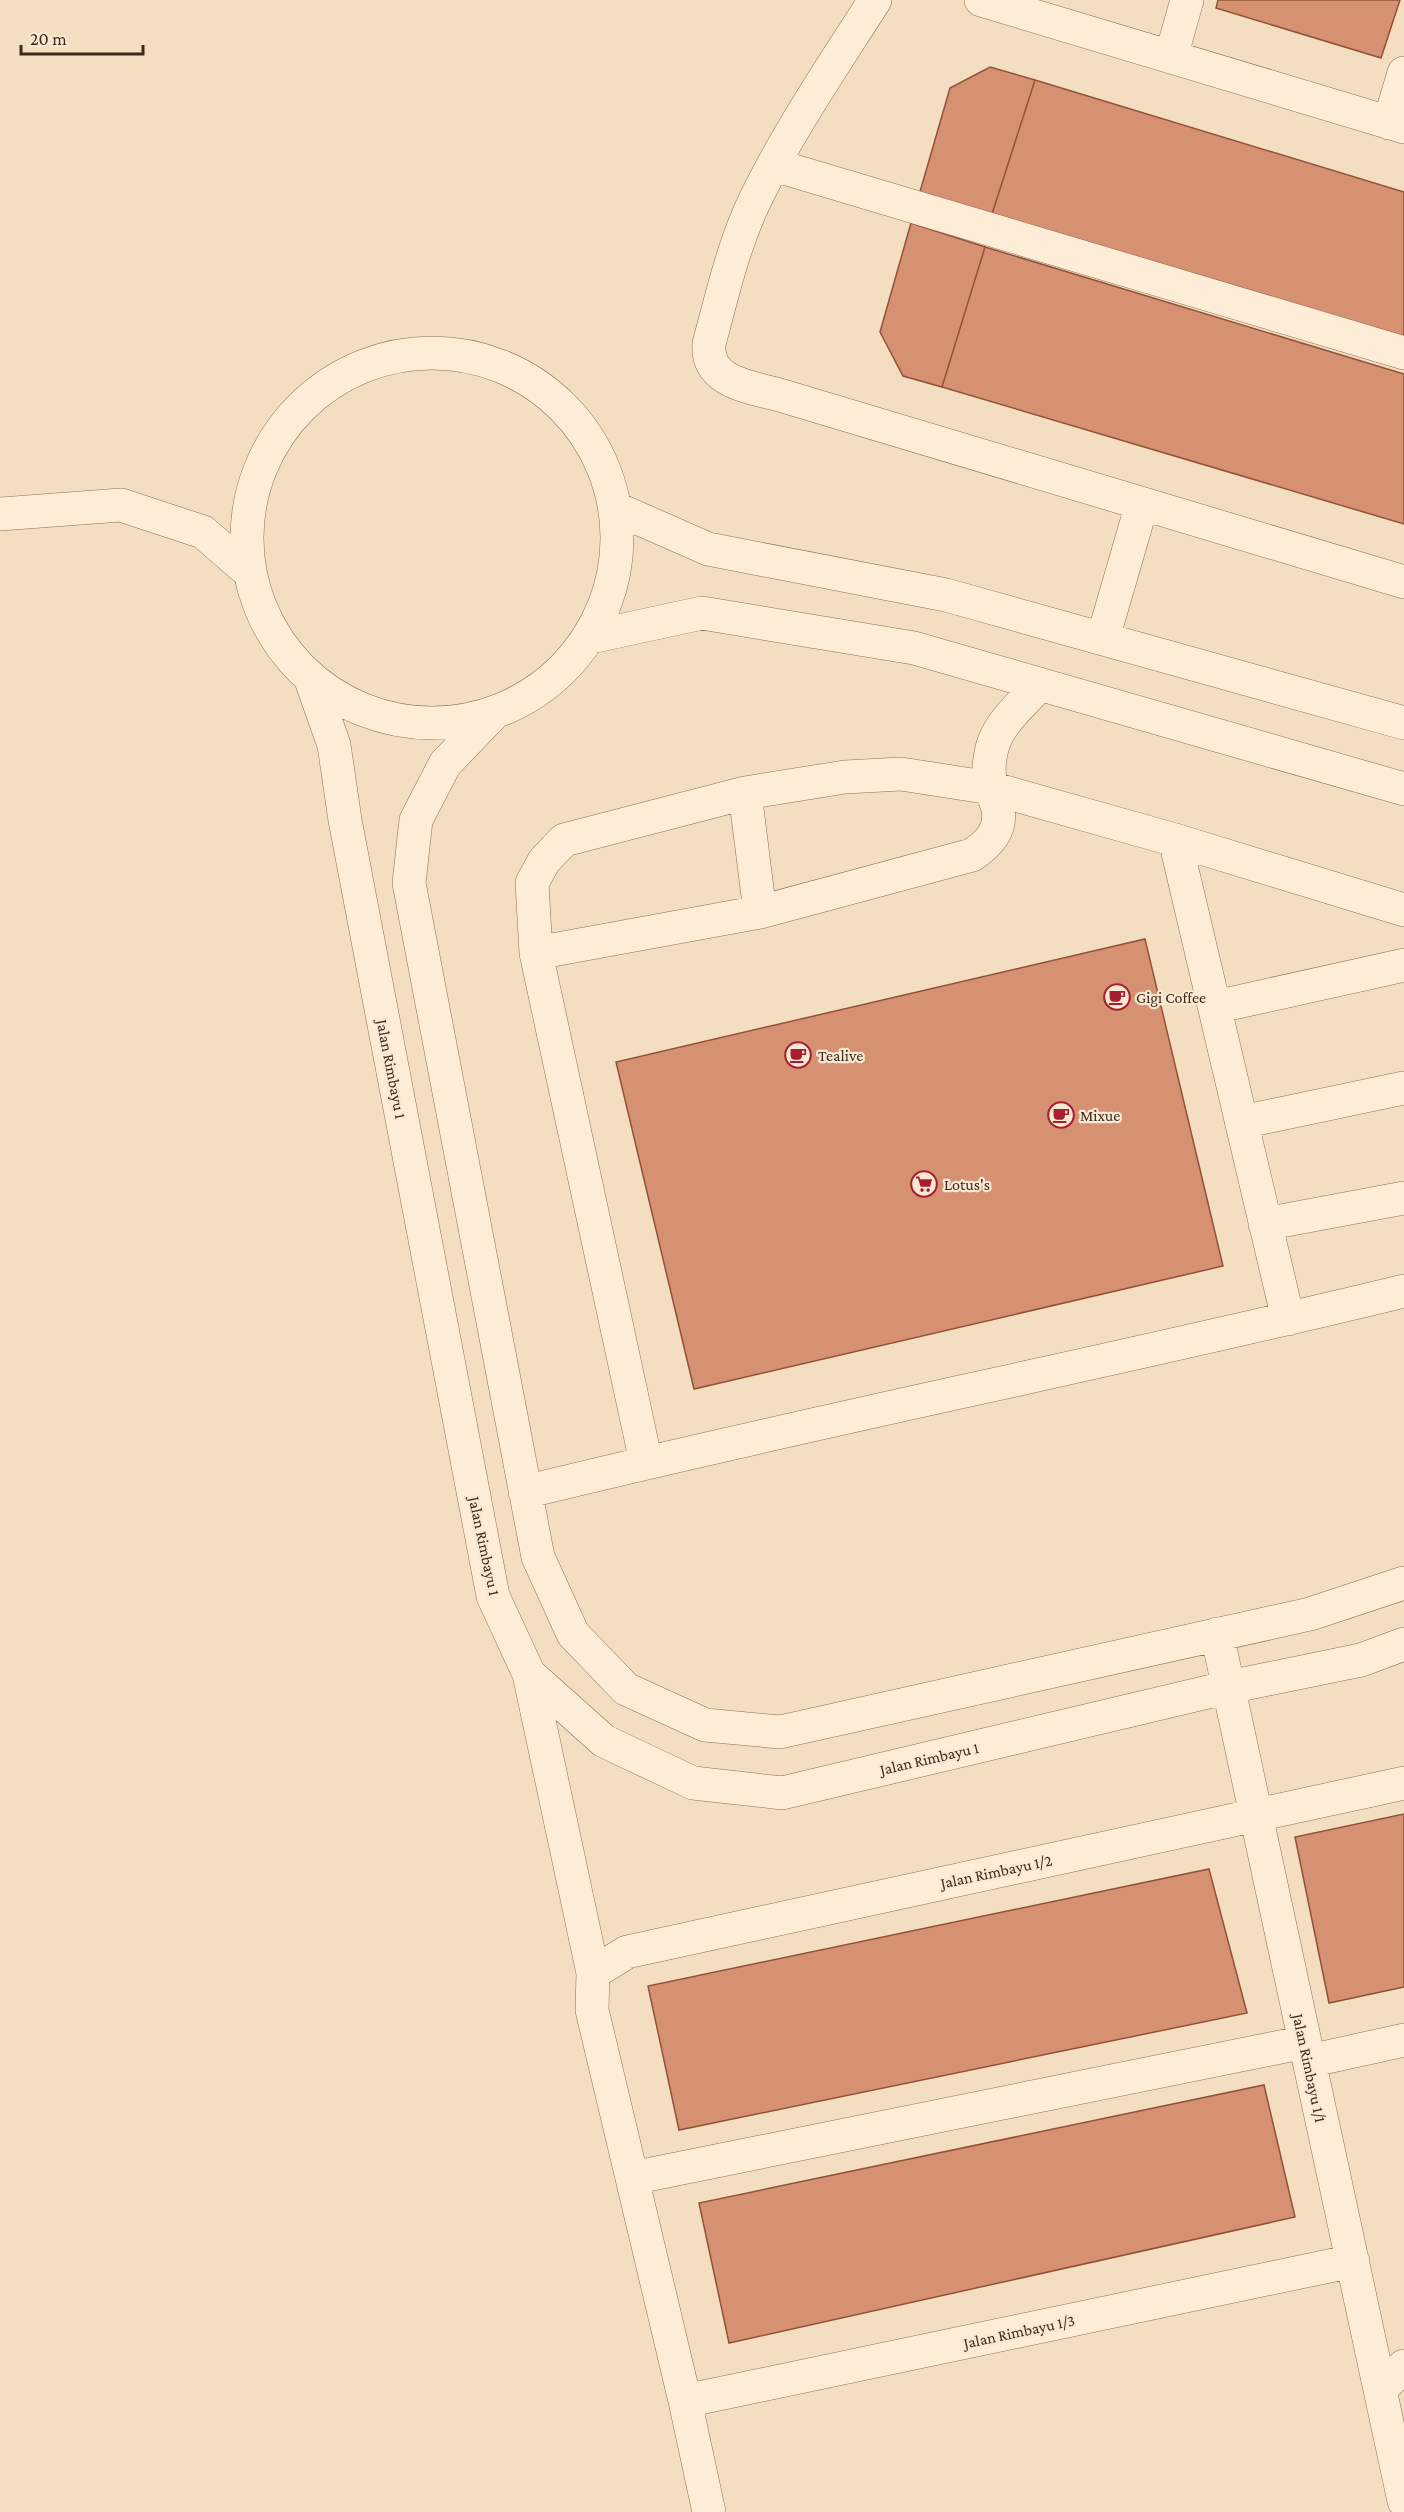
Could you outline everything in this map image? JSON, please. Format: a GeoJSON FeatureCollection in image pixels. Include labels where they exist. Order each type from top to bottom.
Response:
{"type":"FeatureCollection","features":[{"type":"Feature","properties":{"kind":"street"},"geometry":{"type":"LineString","coordinates":[[875,0],[797,123],[754,201],[734,254],[709,344],[708,357],[716,372],[734,381],[1404,582]]}},
{"type":"Feature","properties":{"kind":"street"},"geometry":{"type":"LineString","coordinates":[[981,0],[1397,125],[1404,73]]}},
{"type":"Feature","properties":{"kind":"street"},"geometry":{"type":"LineString","coordinates":[[1171,57],[1187,0]]}},
{"type":"Feature","properties":{"kind":"street"},"geometry":{"type":"LineString","coordinates":[[774,165],[1404,353]]}},
{"type":"Feature","properties":{"kind":"street"},"geometry":{"type":"LineString","coordinates":[[492,715],[429,725],[418,723],[366,712],[311,680],[270,631],[248,571],[248,507],[267,454],[296,410],[332,381],[373,362],[418,353],[465,355],[508,369],[548,393],[580,426],[604,465],[617,509],[619,554],[609,597],[591,637],[548,685],[492,715],[444,764],[416,820],[409,883],[538,1557],[573,1634],[626,1689],[705,1725],[780,1732],[1310,1614],[1404,1583]]}},
{"type":"Feature","properties":{"kind":"street"},"geometry":{"type":"LineString","coordinates":[[1103,638],[1142,504]]}},
{"type":"Feature","properties":{"kind":"street"},"geometry":{"type":"LineString","coordinates":[[0,514],[121,505],[203,532],[248,571]]}},
{"type":"Feature","properties":{"kind":"street"},"geometry":{"type":"LineString","coordinates":[[617,509],[708,549],[946,595],[1404,723]]}},
{"type":"Feature","properties":{"kind":"street"},"geometry":{"type":"LineString","coordinates":[[591,637],[702,613],[914,648],[1404,789]]}},
{"type":"Feature","properties":{"kind":"street","name":"Jalan Rimbayu 1"},"geometry":{"type":"LineString","coordinates":[[311,680],[334,746],[345,820],[493,1596],[529,1674],[604,1741],[693,1783],[782,1793],[1228,1687],[1361,1659],[1404,1644]]}},
{"type":"Feature","properties":{"kind":"street"},"geometry":{"type":"LineString","coordinates":[[536,953],[760,912],[972,855],[987,845],[996,831],[999,813],[991,788],[989,766],[994,743],[1000,730],[1040,684]]}},
{"type":"Feature","properties":{"kind":"street"},"geometry":{"type":"LineString","coordinates":[[645,1462],[536,953],[532,883],[544,861],[564,840],[745,793],[845,777],[901,774],[991,788],[1175,840],[1404,910]]}},
{"type":"Feature","properties":{"kind":"street"},"geometry":{"type":"LineString","coordinates":[[745,793],[760,912]]}},
{"type":"Feature","properties":{"kind":"street"},"geometry":{"type":"LineString","coordinates":[[1175,840],[1288,1319]]}},
{"type":"Feature","properties":{"kind":"street"},"geometry":{"type":"LineString","coordinates":[[1215,1007],[1404,965]]}},
{"type":"Feature","properties":{"kind":"street"},"geometry":{"type":"LineString","coordinates":[[1242,1122],[1404,1088]]}},
{"type":"Feature","properties":{"kind":"street"},"geometry":{"type":"LineString","coordinates":[[1265,1224],[1404,1197]]}},
{"type":"Feature","properties":{"kind":"street"},"geometry":{"type":"LineString","coordinates":[[525,1492],[645,1462],[1288,1319],[1404,1291]]}},
{"type":"Feature","properties":{"kind":"street","name":"Jalan Rimbayu 1/1"},"geometry":{"type":"LineString","coordinates":[[1218,1634],[1404,2501]]}},
{"type":"Feature","properties":{"kind":"street"},"geometry":{"type":"LineString","coordinates":[[529,1674],[593,1973],[592,2010],[685,2401],[709,2512]]}},
{"type":"Feature","properties":{"kind":"street","name":"Jalan Rimbayu 1/2"},"geometry":{"type":"LineString","coordinates":[[593,1973],[627,1952],[1404,1783]]}},
{"type":"Feature","properties":{"kind":"street"},"geometry":{"type":"LineString","coordinates":[[632,2178],[1307,2052],[1404,2040]]}},
{"type":"Feature","properties":{"kind":"street","name":"Jalan Rimbayu 1/3"},"geometry":{"type":"LineString","coordinates":[[685,2401],[1353,2261]]}},
{"type":"Feature","properties":{"kind":"street"},"geometry":{"type":"LineString","coordinates":[[1380,2390],[1404,2366]]}},
{"type":"Feature","properties":{"kind":"building"},"geometry":{"type":"Polygon","coordinates":[[[1218,0],[1400,0],[1381,58],[1216,8],[1218,0]]]}},
{"type":"Feature","properties":{"kind":"building"},"geometry":{"type":"Polygon","coordinates":[[[990,67],[1035,80],[991,217],[919,195],[950,88],[990,67]]]}},
{"type":"Feature","properties":{"kind":"building"},"geometry":{"type":"Polygon","coordinates":[[[1035,80],[1404,192],[1404,336],[991,217],[1035,80]]]}},
{"type":"Feature","properties":{"kind":"building"},"geometry":{"type":"Polygon","coordinates":[[[911,223],[985,247],[942,387],[903,376],[880,332],[911,223]]]}},
{"type":"Feature","properties":{"kind":"building"},"geometry":{"type":"Polygon","coordinates":[[[985,247],[1404,374],[1404,524],[942,387],[985,247]]]}},
{"type":"Feature","properties":{"kind":"building","name":"Lotus's"},"geometry":{"type":"Polygon","coordinates":[[[1145,939],[1223,1266],[694,1389],[616,1062],[1145,939]]]}},
{"type":"Feature","properties":{"kind":"building"},"geometry":{"type":"Polygon","coordinates":[[[1404,1814],[1404,1987],[1329,2003],[1295,1837],[1404,1814]]]}},
{"type":"Feature","properties":{"kind":"building"},"geometry":{"type":"Polygon","coordinates":[[[1209,1869],[1247,2013],[679,2130],[648,1986],[1209,1869]]]}},
{"type":"Feature","properties":{"kind":"building"},"geometry":{"type":"Polygon","coordinates":[[[1264,2085],[1295,2217],[729,2343],[699,2203],[1264,2085]]]}},
{"type":"Feature","properties":{"kind":"place","name":"Gigi Coffee"},"geometry":{"type":"Point","coordinates":[1117,997]}},
{"type":"Feature","properties":{"kind":"place","name":"Tealive"},"geometry":{"type":"Point","coordinates":[798,1055]}},
{"type":"Feature","properties":{"kind":"place","name":"Mixue"},"geometry":{"type":"Point","coordinates":[1061,1115]}},
{"type":"Feature","properties":{"kind":"place","name":"Lotus's"},"geometry":{"type":"Point","coordinates":[924,1184]}}]}
